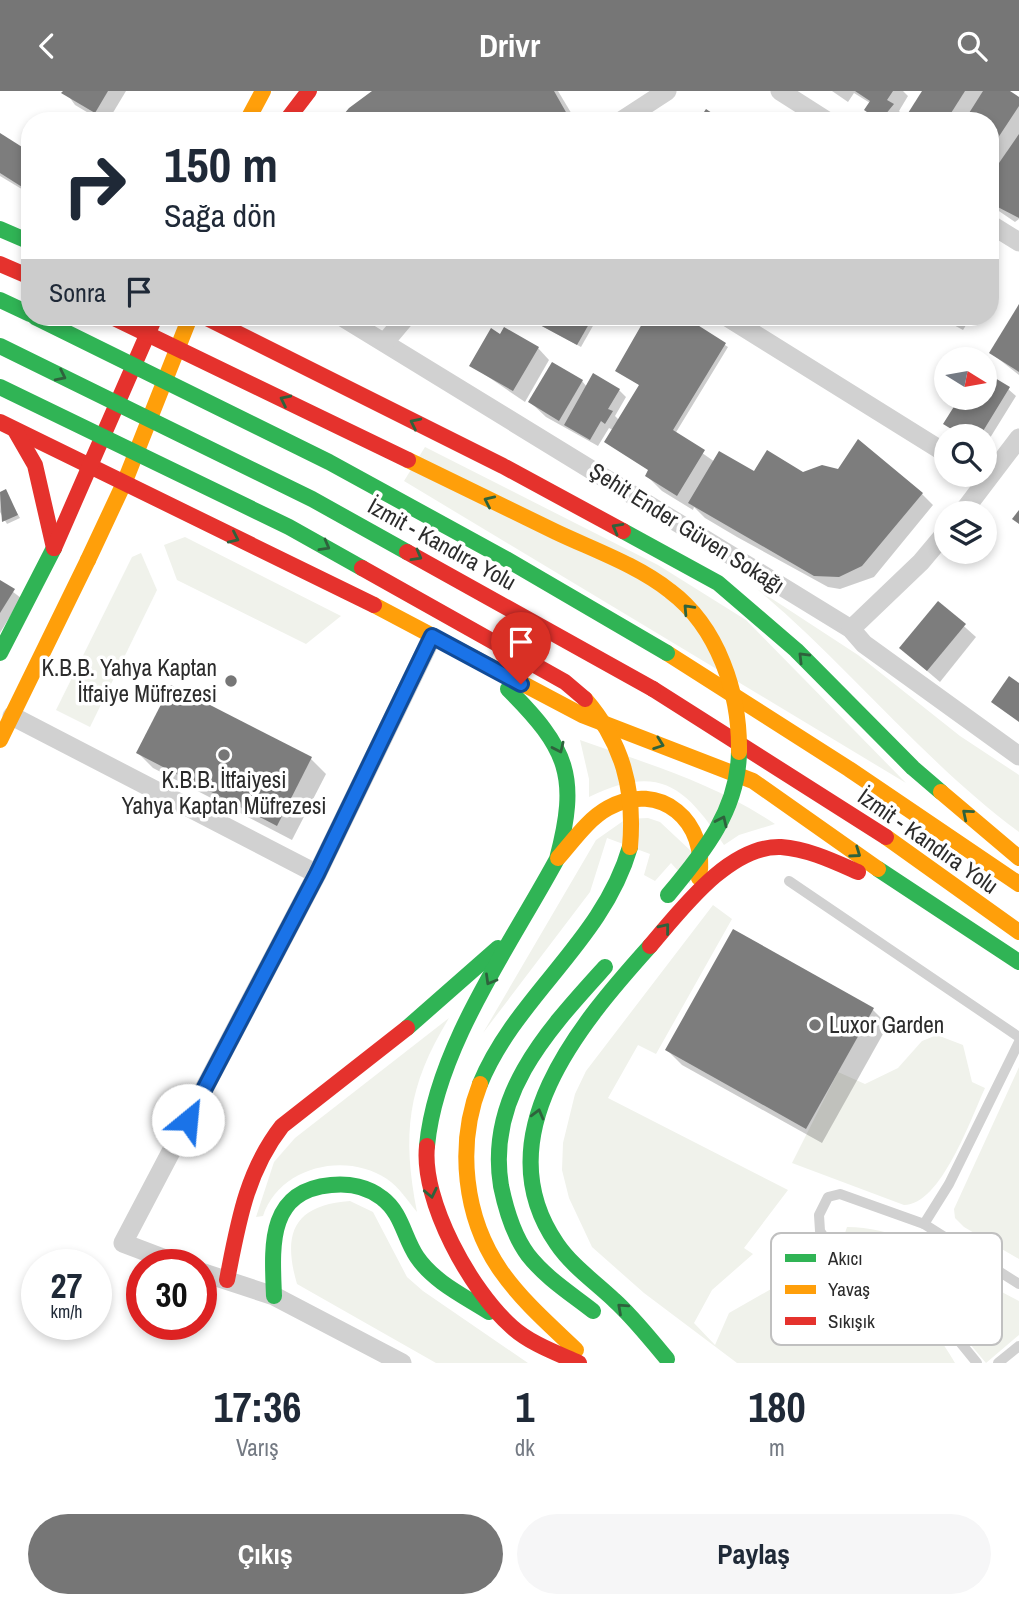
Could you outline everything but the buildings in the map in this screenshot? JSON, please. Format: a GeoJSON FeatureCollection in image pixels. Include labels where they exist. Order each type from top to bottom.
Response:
{"type":"FeatureCollection","features":[{"type":"Feature","properties":{"kind":"main road"},"geometry":{"type":"LineString","coordinates":[[252,112],[263,91]]}},
{"type":"Feature","properties":{"kind":"main road"},"geometry":{"type":"LineString","coordinates":[[293,112],[309,91]]}},
{"type":"Feature","properties":{"kind":"main road"},"geometry":{"type":"LineString","coordinates":[[0,229],[21,238]]}},
{"type":"Feature","properties":{"kind":"main road"},"geometry":{"type":"LineString","coordinates":[[0,264],[21,273]]}},
{"type":"Feature","properties":{"kind":"main road","name":"İzmit - Kandıra Yolu"},"geometry":{"type":"LineString","coordinates":[[0,300],[21,310]]}},
{"type":"Feature","properties":{"kind":"main road","name":"İzmit - Kandıra Yolu"},"geometry":{"type":"LineString","coordinates":[[52,326],[330,463],[506,559],[667,653],[849,769],[1019,884]]}},
{"type":"Feature","properties":{"kind":"main road"},"geometry":{"type":"LineString","coordinates":[[16,432],[64,417],[98,391],[112,363],[116,326]]}},
{"type":"Feature","properties":{"kind":"main road"},"geometry":{"type":"LineString","coordinates":[[132,326],[620,562],[662,585],[686,607],[706,632],[722,662],[735,704],[740,749],[736,784],[724,820],[708,847],[663,900]]}},
{"type":"Feature","properties":{"kind":"main road"},"geometry":{"type":"LineString","coordinates":[[0,653],[54,548],[151,326]]}},
{"type":"Feature","properties":{"kind":"main road"},"geometry":{"type":"LineString","coordinates":[[0,740],[125,481],[186,326]]}},
{"type":"Feature","properties":{"kind":"main road"},"geometry":{"type":"LineString","coordinates":[[222,326],[503,466],[718,583],[796,650],[913,768],[1019,858]]}},
{"type":"Feature","properties":{"kind":"main road"},"geometry":{"type":"LineString","coordinates":[[241,326],[251,341]]}},
{"type":"Feature","properties":{"kind":"main road"},"geometry":{"type":"LineString","coordinates":[[172,509],[173,453],[181,412],[199,378],[220,356],[251,341]]}},
{"type":"Feature","properties":{"kind":"main road","name":"İzmit - Kandıra Yolu"},"geometry":{"type":"LineString","coordinates":[[0,346],[312,499],[653,689],[877,831],[1019,932]]}},
{"type":"Feature","properties":{"kind":"main road"},"geometry":{"type":"LineString","coordinates":[[0,387],[289,527],[565,682],[598,714],[623,759],[634,808],[630,847],[618,885],[604,913],[507,1035],[491,1062],[473,1109],[467,1141],[468,1182],[474,1213],[492,1257],[515,1288],[589,1363]]}},
{"type":"Feature","properties":{"kind":"main road"},"geometry":{"type":"LineString","coordinates":[[0,422],[16,432],[125,481],[172,509],[373,605],[582,715],[753,781],[921,899],[1019,962]]}},
{"type":"Feature","properties":{"kind":"main road"},"geometry":{"type":"LineString","coordinates":[[16,432],[35,465],[54,548]]}},
{"type":"Feature","properties":{"kind":"main road"},"geometry":{"type":"LineString","coordinates":[[142,510],[155,506],[172,509]]}},
{"type":"Feature","properties":{"kind":"main road"},"geometry":{"type":"LineString","coordinates":[[88,560],[127,521]]}},
{"type":"Feature","properties":{"kind":"main road"},"geometry":{"type":"LineString","coordinates":[[480,663],[540,720],[563,757],[569,793],[566,830],[557,859],[447,1059],[430,1108],[426,1141],[431,1194],[442,1230],[453,1249],[513,1328]]}},
{"type":"Feature","properties":{"kind":"main road"},"geometry":{"type":"LineString","coordinates":[[557,859],[608,808],[627,800],[657,800],[679,812],[701,841],[701,874],[686,902]]}},
{"type":"Feature","properties":{"kind":"main road"},"geometry":{"type":"LineString","coordinates":[[669,1361],[629,1314],[578,1270],[553,1239],[542,1217],[533,1184],[532,1142],[542,1098],[559,1060],[686,902],[736,857],[770,847],[817,854],[921,899]]}},
{"type":"Feature","properties":{"kind":"main road"},"geometry":{"type":"LineString","coordinates":[[227,1280],[246,1186],[256,1161],[269,1141],[282,1126],[381,1051],[519,929]]}},
{"type":"Feature","properties":{"kind":"main road"},"geometry":{"type":"LineString","coordinates":[[612,958],[524,1066],[503,1120],[499,1160],[505,1204],[519,1241],[546,1275],[609,1322],[669,1361]]}},
{"type":"Feature","properties":{"kind":"main road"},"geometry":{"type":"LineString","coordinates":[[274,1296],[274,1238],[282,1209],[299,1193],[313,1186],[347,1184],[369,1190],[387,1201],[396,1212],[416,1255],[430,1272],[513,1328],[579,1363]]}},
{"type":"Feature","properties":{"kind":"street"},"geometry":{"type":"LineString","coordinates":[[635,112],[667,91]]}},
{"type":"Feature","properties":{"kind":"street"},"geometry":{"type":"LineString","coordinates":[[780,91],[813,112]]}},
{"type":"Feature","properties":{"kind":"street"},"geometry":{"type":"LineString","coordinates":[[999,230],[1019,242]]}},
{"type":"Feature","properties":{"kind":"street","name":"Şehit Ender Güven Sokağı"},"geometry":{"type":"LineString","coordinates":[[357,326],[851,629],[864,643],[1019,756]]}},
{"type":"Feature","properties":{"kind":"street"},"geometry":{"type":"LineString","coordinates":[[384,342],[397,326]]}},
{"type":"Feature","properties":{"kind":"street"},"geometry":{"type":"LineString","coordinates":[[741,326],[934,446]]}},
{"type":"Feature","properties":{"kind":"street"},"geometry":{"type":"LineString","coordinates":[[997,463],[1019,438]]}},
{"type":"Feature","properties":{"kind":"street"},"geometry":{"type":"LineString","coordinates":[[851,629],[934,546]]}},
{"type":"Feature","properties":{"kind":"street"},"geometry":{"type":"LineString","coordinates":[[139,1249],[123,1243],[317,874],[432,636]]}},
{"type":"Feature","properties":{"kind":"street"},"geometry":{"type":"LineString","coordinates":[[12,716],[317,874]]}},
{"type":"Feature","properties":{"kind":"street"},"geometry":{"type":"LineString","coordinates":[[217,1277],[274,1296],[402,1363]]}},
{"type":"Feature","properties":{"kind":"lane"},"geometry":{"type":"LineString","coordinates":[[789,881],[1019,1040],[949,1184],[924,1224]]}},
{"type":"Feature","properties":{"kind":"lane"},"geometry":{"type":"LineString","coordinates":[[822,1233],[819,1216],[828,1198],[840,1194],[924,1224],[938,1233]]}},
{"type":"Feature","properties":{"kind":"lane"},"geometry":{"type":"LineString","coordinates":[[1002,1273],[1019,1284]]}},
{"type":"Feature","properties":{"kind":"lane"},"geometry":{"type":"LineString","coordinates":[[962,1345],[977,1363]]}},
{"type":"Feature","properties":{"kind":"lane"},"geometry":{"type":"LineString","coordinates":[[998,1363],[1019,1346]]}},
{"type":"Feature","properties":{"kind":"shaded area"},"geometry":{"type":"Polygon","coordinates":[[[425,447],[658,565],[746,620],[906,783],[404,481],[425,447]]]}},
{"type":"Feature","properties":{"kind":"shaded area"},"geometry":{"type":"Polygon","coordinates":[[[185,537],[341,616],[306,644],[177,580],[164,545],[185,537]]]}},
{"type":"Feature","properties":{"kind":"shaded area"},"geometry":{"type":"Polygon","coordinates":[[[141,553],[157,590],[90,727],[56,710],[132,557],[141,553]]]}},
{"type":"Feature","properties":{"kind":"shaded area"},"geometry":{"type":"Polygon","coordinates":[[[757,589],[858,655],[960,736],[1019,775],[1019,832],[951,775],[823,649],[757,589]]]}},
{"type":"Feature","properties":{"kind":"shaded area"},"geometry":{"type":"Polygon","coordinates":[[[580,740],[704,786],[775,824],[739,835],[724,845],[696,808],[683,795],[668,786],[652,782],[634,782],[589,797],[589,779],[580,740]]]}},
{"type":"Feature","properties":{"kind":"shaded area"},"geometry":{"type":"Polygon","coordinates":[[[648,818],[660,822],[691,851],[690,884],[671,863],[655,881],[644,875],[650,854],[607,838],[590,892],[483,1033],[596,840],[626,819],[648,818]]]}},
{"type":"Feature","properties":{"kind":"shaded area"},"geometry":{"type":"Polygon","coordinates":[[[713,905],[732,919],[656,1054],[638,1045],[608,1098],[788,1190],[744,1248],[753,1254],[712,1290],[694,1323],[715,1345],[729,1313],[771,1289],[771,1345],[943,1345],[955,1363],[737,1363],[644,1293],[592,1247],[569,1198],[562,1170],[563,1143],[575,1094],[586,1071],[713,905]]]}},
{"type":"Feature","properties":{"kind":"shaded area"},"geometry":{"type":"Polygon","coordinates":[[[449,1018],[424,1066],[412,1112],[410,1158],[417,1212],[400,1190],[387,1179],[352,1166],[334,1165],[298,1175],[271,1199],[263,1216],[256,1217],[274,1162],[295,1138],[449,1018]]]}},
{"type":"Feature","properties":{"kind":"shaded area"},"geometry":{"type":"Polygon","coordinates":[[[937,1035],[963,1045],[972,1082],[985,1088],[953,1158],[930,1191],[918,1201],[904,1205],[792,1163],[838,1072],[865,1084],[898,1068],[922,1041],[937,1035]]]}},
{"type":"Feature","properties":{"kind":"shaded area"},"geometry":{"type":"Polygon","coordinates":[[[1019,1067],[1019,1259],[1002,1249],[1002,1233],[974,1233],[955,1218],[954,1209],[1019,1067]]]}},
{"type":"Feature","properties":{"kind":"shaded area"},"geometry":{"type":"Polygon","coordinates":[[[350,1201],[373,1212],[407,1277],[423,1291],[528,1363],[436,1363],[297,1284],[291,1250],[292,1236],[297,1225],[316,1208],[350,1201]]]}},
{"type":"Feature","properties":{"kind":"shaded area"},"geometry":{"type":"Polygon","coordinates":[[[847,1227],[886,1233],[845,1233],[847,1227]]]}},
{"type":"Feature","properties":{"kind":"shaded area"},"geometry":{"type":"Polygon","coordinates":[[[1002,1292],[1019,1301],[1019,1335],[986,1363],[971,1345],[1002,1345],[1002,1292]]]}},
{"type":"Feature","properties":{"kind":"traffic: fast"},"geometry":{"type":"LineString","coordinates":[[0,229],[21,238]]}},
{"type":"Feature","properties":{"kind":"traffic: fast"},"geometry":{"type":"LineString","coordinates":[[0,300],[21,310]]}},
{"type":"Feature","properties":{"kind":"traffic: fast"},"geometry":{"type":"LineString","coordinates":[[53,326],[329,462],[506,559],[667,653]]}},
{"type":"Feature","properties":{"kind":"traffic: fast"},"geometry":{"type":"LineString","coordinates":[[0,346],[312,499],[407,552]]}},
{"type":"Feature","properties":{"kind":"traffic: fast"},"geometry":{"type":"LineString","coordinates":[[0,387],[289,527],[362,568]]}},
{"type":"Feature","properties":{"kind":"traffic: fast"},"geometry":{"type":"LineString","coordinates":[[623,531],[718,583],[796,650],[913,768],[941,792]]}},
{"type":"Feature","properties":{"kind":"traffic: fast"},"geometry":{"type":"LineString","coordinates":[[0,653],[54,548]]}},
{"type":"Feature","properties":{"kind":"traffic: fast"},"geometry":{"type":"LineString","coordinates":[[427,1146],[433,1109],[444,1072],[460,1035],[557,859],[564,830],[567,785],[556,747],[544,729],[508,689]]}},
{"type":"Feature","properties":{"kind":"traffic: fast"},"geometry":{"type":"LineString","coordinates":[[668,895],[706,846],[726,811],[733,793],[739,752]]}},
{"type":"Feature","properties":{"kind":"traffic: fast"},"geometry":{"type":"LineString","coordinates":[[480,1084],[515,1023],[600,911],[617,881],[630,847]]}},
{"type":"Feature","properties":{"kind":"traffic: fast"},"geometry":{"type":"LineString","coordinates":[[878,869],[1019,962]]}},
{"type":"Feature","properties":{"kind":"traffic: fast"},"geometry":{"type":"LineString","coordinates":[[650,946],[596,1010],[570,1046],[550,1084],[535,1123],[530,1163],[537,1204],[557,1244],[577,1267],[628,1314],[667,1359]]}},
{"type":"Feature","properties":{"kind":"traffic: fast"},"geometry":{"type":"LineString","coordinates":[[407,1028],[498,948]]}},
{"type":"Feature","properties":{"kind":"traffic: fast"},"geometry":{"type":"LineString","coordinates":[[593,1311],[543,1271],[523,1247],[514,1231],[505,1204],[499,1153],[503,1122],[526,1066],[563,1015],[605,967]]}},
{"type":"Feature","properties":{"kind":"traffic: fast"},"geometry":{"type":"LineString","coordinates":[[274,1296],[274,1240],[284,1210],[295,1198],[310,1189],[345,1185],[377,1194],[389,1204],[424,1266],[450,1288],[489,1312]]}},
{"type":"Feature","properties":{"kind":"traffic: slow"},"geometry":{"type":"LineString","coordinates":[[252,112],[263,91]]}},
{"type":"Feature","properties":{"kind":"traffic: slow"},"geometry":{"type":"LineString","coordinates":[[88,560],[125,481],[186,326]]}},
{"type":"Feature","properties":{"kind":"traffic: slow"},"geometry":{"type":"LineString","coordinates":[[408,460],[629,566],[670,591],[701,623],[723,663],[735,707],[739,752]]}},
{"type":"Feature","properties":{"kind":"traffic: slow"},"geometry":{"type":"LineString","coordinates":[[0,740],[88,560]]}},
{"type":"Feature","properties":{"kind":"traffic: slow"},"geometry":{"type":"LineString","coordinates":[[374,605],[582,715],[753,781],[878,869]]}},
{"type":"Feature","properties":{"kind":"traffic: slow"},"geometry":{"type":"LineString","coordinates":[[667,653],[849,769],[1019,884]]}},
{"type":"Feature","properties":{"kind":"traffic: slow"},"geometry":{"type":"LineString","coordinates":[[585,699],[609,733],[624,768],[630,806],[630,847]]}},
{"type":"Feature","properties":{"kind":"traffic: slow"},"geometry":{"type":"LineString","coordinates":[[941,792],[1019,858]]}},
{"type":"Feature","properties":{"kind":"traffic: slow"},"geometry":{"type":"LineString","coordinates":[[558,858],[581,831],[608,808],[627,800],[646,799],[677,811],[688,824],[696,839],[700,858],[699,878]]}},
{"type":"Feature","properties":{"kind":"traffic: slow"},"geometry":{"type":"LineString","coordinates":[[886,837],[1019,932]]}},
{"type":"Feature","properties":{"kind":"traffic: slow"},"geometry":{"type":"LineString","coordinates":[[480,1084],[472,1107],[466,1156],[472,1205],[479,1228],[488,1250],[509,1282],[576,1350]]}},
{"type":"Feature","properties":{"kind":"traffic: jam"},"geometry":{"type":"LineString","coordinates":[[293,112],[309,91]]}},
{"type":"Feature","properties":{"kind":"traffic: jam"},"geometry":{"type":"LineString","coordinates":[[0,264],[21,273]]}},
{"type":"Feature","properties":{"kind":"traffic: jam"},"geometry":{"type":"LineString","coordinates":[[131,326],[408,460]]}},
{"type":"Feature","properties":{"kind":"traffic: jam"},"geometry":{"type":"LineString","coordinates":[[54,548],[151,326]]}},
{"type":"Feature","properties":{"kind":"traffic: jam"},"geometry":{"type":"LineString","coordinates":[[223,326],[503,466],[623,531]]}},
{"type":"Feature","properties":{"kind":"traffic: jam"},"geometry":{"type":"LineString","coordinates":[[0,422],[374,605]]}},
{"type":"Feature","properties":{"kind":"traffic: jam"},"geometry":{"type":"LineString","coordinates":[[16,432],[35,465],[54,548]]}},
{"type":"Feature","properties":{"kind":"traffic: jam"},"geometry":{"type":"LineString","coordinates":[[407,552],[653,689]]}},
{"type":"Feature","properties":{"kind":"traffic: jam"},"geometry":{"type":"LineString","coordinates":[[362,568],[565,682],[585,699]]}},
{"type":"Feature","properties":{"kind":"traffic: jam"},"geometry":{"type":"LineString","coordinates":[[653,689],[886,837]]}},
{"type":"Feature","properties":{"kind":"traffic: jam"},"geometry":{"type":"LineString","coordinates":[[650,946],[708,882],[725,868],[762,849],[781,847],[801,850],[858,872]]}},
{"type":"Feature","properties":{"kind":"traffic: jam"},"geometry":{"type":"LineString","coordinates":[[227,1280],[245,1199],[260,1162],[282,1126],[407,1028]]}},
{"type":"Feature","properties":{"kind":"traffic: jam"},"geometry":{"type":"LineString","coordinates":[[427,1146],[427,1168],[440,1218],[452,1244],[481,1291],[496,1311],[519,1333],[544,1348],[579,1363]]}},
{"type":"Feature","properties":{"kind":"place","name":"K.B.B. Yahya Kaptan İtfaiye Müfrezesi"},"geometry":{"type":"Point","coordinates":[231,681]}},
{"type":"Feature","properties":{"kind":"place","name":"K.B.B. İtfaiyesi Yahya Kaptan Müfrezesi"},"geometry":{"type":"Point","coordinates":[224,755]}},
{"type":"Feature","properties":{"kind":"place","name":"Luxor Garden"},"geometry":{"type":"Point","coordinates":[815,1025]}},
{"type":"Feature","properties":{"kind":"route"},"geometry":{"type":"LineString","coordinates":[[188,1120],[317,874],[432,636],[521,684]]}}]}
